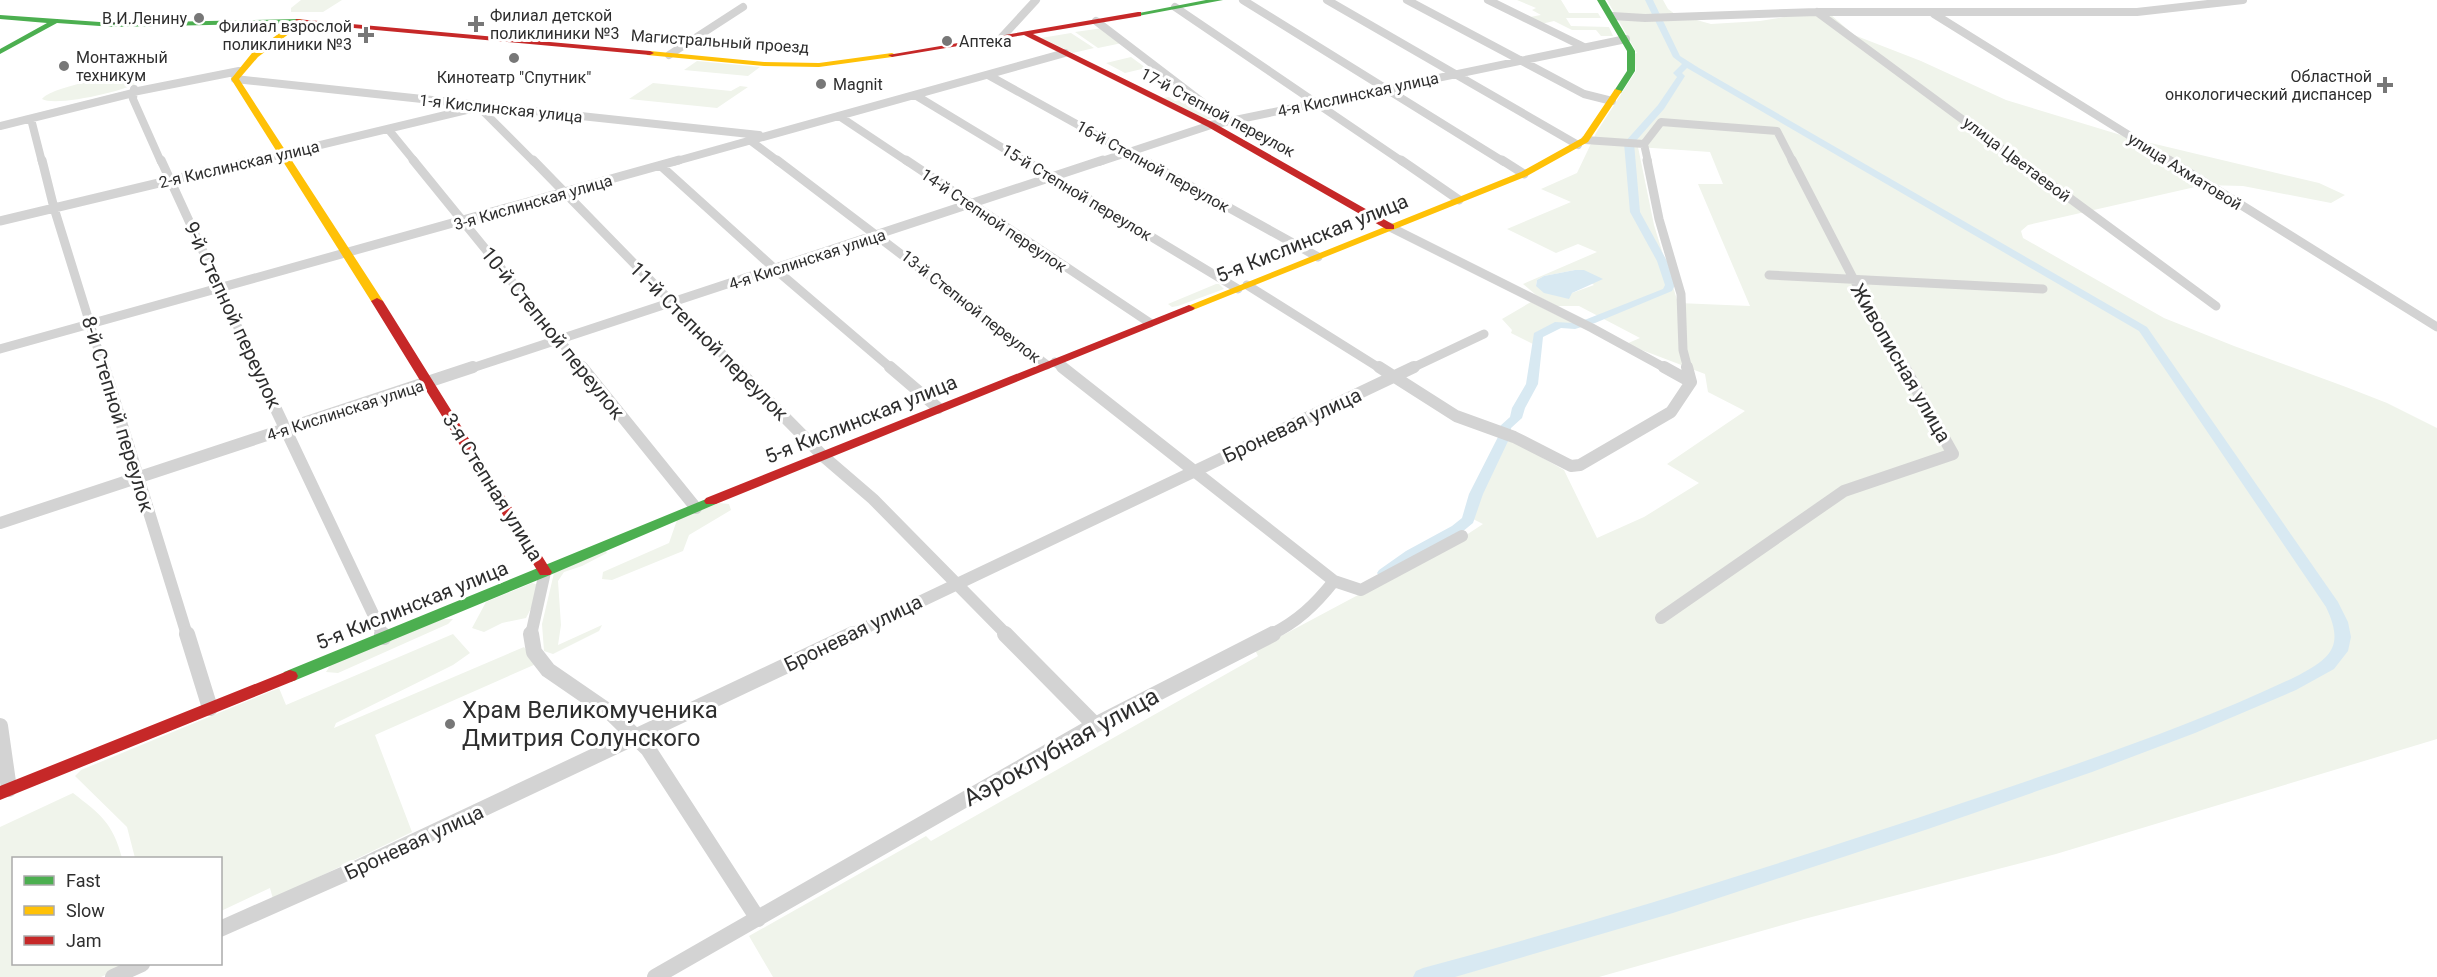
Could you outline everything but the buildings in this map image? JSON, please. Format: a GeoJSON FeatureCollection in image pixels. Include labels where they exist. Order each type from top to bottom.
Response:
{"type":"FeatureCollection","features":[{"type":"Feature","properties":{"kind":"street"},"geometry":{"type":"LineString","coordinates":[[1002,37],[1035,0]]}},
{"type":"Feature","properties":{"kind":"street","name":"Магистральный проезд"},"geometry":{"type":"LineString","coordinates":[[0,17],[114,25],[302,21],[769,64],[819,65],[897,55],[1219,0]]}},
{"type":"Feature","properties":{"kind":"street"},"geometry":{"type":"LineString","coordinates":[[1243,0],[1524,174]]}},
{"type":"Feature","properties":{"kind":"street"},"geometry":{"type":"LineString","coordinates":[[1327,0],[1581,143],[1644,144],[1659,219],[1681,294],[1683,350],[1690,382]]}},
{"type":"Feature","properties":{"kind":"street"},"geometry":{"type":"LineString","coordinates":[[1407,0],[1590,97],[1612,101]]}},
{"type":"Feature","properties":{"kind":"street"},"geometry":{"type":"LineString","coordinates":[[1488,0],[1584,47]]}},
{"type":"Feature","properties":{"kind":"street","name":"5-я Кислинская улица"},"geometry":{"type":"LineString","coordinates":[[4,791],[545,572],[938,408],[1524,174],[1581,143],[1631,71],[1631,51],[1626,39],[1601,0]]}},
{"type":"Feature","properties":{"kind":"street"},"geometry":{"type":"LineString","coordinates":[[1612,16],[1817,12],[2137,12],[2243,0]]}},
{"type":"Feature","properties":{"kind":"street"},"geometry":{"type":"LineString","coordinates":[[669,55],[743,7]]}},
{"type":"Feature","properties":{"kind":"street"},"geometry":{"type":"LineString","coordinates":[[1175,8],[1459,200]]}},
{"type":"Feature","properties":{"kind":"street","name":"улица Цветаевой"},"geometry":{"type":"LineString","coordinates":[[1817,12],[2216,306]]}},
{"type":"Feature","properties":{"kind":"street","name":"улица Ахматовой"},"geometry":{"type":"LineString","coordinates":[[1933,13],[2437,327]]}},
{"type":"Feature","properties":{"kind":"street"},"geometry":{"type":"LineString","coordinates":[[0,52],[55,21]]}},
{"type":"Feature","properties":{"kind":"street"},"geometry":{"type":"LineString","coordinates":[[237,74],[302,21]]}},
{"type":"Feature","properties":{"kind":"street","name":"17-й Степной переулок"},"geometry":{"type":"LineString","coordinates":[[1096,21],[1227,121]]}},
{"type":"Feature","properties":{"kind":"street","name":"17-й Степной переулок"},"geometry":{"type":"LineString","coordinates":[[1026,33],[1211,125],[1390,226]]}},
{"type":"Feature","properties":{"kind":"street","name":"4-я Кислинская улица"},"geometry":{"type":"LineString","coordinates":[[0,524],[880,236],[1211,125],[1626,39]]}},
{"type":"Feature","properties":{"kind":"street","name":"3-я Кислинская улица"},"geometry":{"type":"LineString","coordinates":[[0,348],[1065,52]]}},
{"type":"Feature","properties":{"kind":"street","name":"1-я Кислинская улица"},"geometry":{"type":"LineString","coordinates":[[0,126],[133,92],[237,74],[479,107],[767,136]]}},
{"type":"Feature","properties":{"kind":"street","name":"3-я Степная улица"},"geometry":{"type":"LineString","coordinates":[[237,74],[281,154],[429,382],[545,572],[544,586],[530,636],[534,653],[547,669],[613,714],[638,736],[662,766],[758,919]]}},
{"type":"Feature","properties":{"kind":"street","name":"16-й Степной переулок"},"geometry":{"type":"LineString","coordinates":[[988,75],[1318,257]]}},
{"type":"Feature","properties":{"kind":"street","name":"9-й Степной переулок"},"geometry":{"type":"LineString","coordinates":[[133,92],[133,99],[219,289],[384,637]]}},
{"type":"Feature","properties":{"kind":"street","name":"15-й Степной переулок"},"geometry":{"type":"LineString","coordinates":[[915,95],[1053,178],[1243,287],[1456,416],[1514,437],[1564,464],[1580,465],[1671,412],[1690,382]]}},
{"type":"Feature","properties":{"kind":"street","name":"2-я Кислинская улица"},"geometry":{"type":"LineString","coordinates":[[0,221],[479,107]]}},
{"type":"Feature","properties":{"kind":"street","name":"11-й Степной переулок"},"geometry":{"type":"LineString","coordinates":[[479,107],[823,456],[873,499],[1095,725]]}},
{"type":"Feature","properties":{"kind":"street","name":"14-й Степной переулок"},"geometry":{"type":"LineString","coordinates":[[839,116],[1150,323]]}},
{"type":"Feature","properties":{"kind":"street","name":"8-й Степной переулок"},"geometry":{"type":"LineString","coordinates":[[31,119],[54,208],[210,708]]}},
{"type":"Feature","properties":{"kind":"street","name":"Живописная улица"},"geometry":{"type":"LineString","coordinates":[[1644,144],[1660,122],[1777,130],[1853,278],[1953,454],[1844,491],[1661,618]]}},
{"type":"Feature","properties":{"kind":"street","name":"10-й Степной переулок"},"geometry":{"type":"LineString","coordinates":[[388,129],[696,508]]}},
{"type":"Feature","properties":{"kind":"street","name":"13-й Степной переулок"},"geometry":{"type":"LineString","coordinates":[[751,141],[1193,470],[1334,581]]}},
{"type":"Feature","properties":{"kind":"street"},"geometry":{"type":"LineString","coordinates":[[661,166],[775,269],[938,408]]}},
{"type":"Feature","properties":{"kind":"street"},"geometry":{"type":"LineString","coordinates":[[1390,226],[1592,328],[1690,382]]}},
{"type":"Feature","properties":{"kind":"street"},"geometry":{"type":"LineString","coordinates":[[1769,275],[2043,289]]}},
{"type":"Feature","properties":{"kind":"street","name":"Броневая улица"},"geometry":{"type":"LineString","coordinates":[[222,928],[349,872],[638,736],[1193,470],[1393,379],[1402,371],[1484,334]]}},
{"type":"Feature","properties":{"kind":"street"},"geometry":{"type":"LineString","coordinates":[[1334,581],[1361,590],[1462,536]]}},
{"type":"Feature","properties":{"kind":"street","name":"Аэроклубная улица"},"geometry":{"type":"LineString","coordinates":[[655,977],[1095,725],[1290,625],[1316,604],[1334,581]]}},
{"type":"Feature","properties":{"kind":"street"},"geometry":{"type":"LineString","coordinates":[[0,726],[4,791]]}},
{"type":"Feature","properties":{"kind":"street"},"geometry":{"type":"LineString","coordinates":[[112,977],[138,965]]}},
{"type":"Feature","properties":{"kind":"shaded area"},"geometry":{"type":"Polygon","coordinates":[[[301,0],[342,0],[323,12],[291,12],[291,8],[301,0]]]}},
{"type":"Feature","properties":{"kind":"shaded area"},"geometry":{"type":"Polygon","coordinates":[[[1517,0],[1561,0],[1569,13],[1598,13],[1601,18],[1566,18],[1571,26],[1609,27],[1613,36],[1601,36],[1596,30],[1572,30],[1554,21],[1541,24],[1530,17],[1541,15],[1532,10],[1536,8],[1517,0]]]}},
{"type":"Feature","properties":{"kind":"shaded area"},"geometry":{"type":"Polygon","coordinates":[[[1607,0],[1663,0],[1668,9],[1675,14],[1711,24],[1760,21],[1816,12],[1831,15],[1854,35],[1921,61],[2006,100],[2134,139],[2319,183],[2345,195],[2331,203],[2243,186],[2204,185],[2028,225],[2021,231],[2023,238],[2164,318],[2387,403],[2437,428],[2437,739],[2056,854],[1804,919],[1599,977],[773,977],[749,936],[926,836],[931,841],[1258,656],[1255,650],[1448,547],[1483,524],[1471,518],[1506,437],[1564,470],[1597,538],[1644,517],[1699,483],[1667,464],[1745,411],[1708,392],[1705,374],[1626,344],[1640,338],[1579,306],[1557,306],[1536,295],[1523,284],[1597,252],[1578,244],[1556,253],[1507,229],[1571,202],[1541,189],[1577,173],[1596,133],[1636,71],[1634,54],[1637,53],[1607,0]],[[1638,147],[1654,225],[1678,303],[1750,306],[1698,184],[1723,184],[1710,152],[1638,147]],[[1575,270],[1544,276],[1537,280],[1536,286],[1572,293],[1594,285],[1575,270]]]}},
{"type":"Feature","properties":{"kind":"shaded area"},"geometry":{"type":"Polygon","coordinates":[[[1103,28],[1122,43],[1098,48],[1075,32],[1103,28]]]}},
{"type":"Feature","properties":{"kind":"shaded area"},"geometry":{"type":"Polygon","coordinates":[[[1071,33],[1094,48],[1073,53],[1041,38],[1071,33]]]}},
{"type":"Feature","properties":{"kind":"shaded area"},"geometry":{"type":"Polygon","coordinates":[[[1131,57],[1146,68],[1125,73],[1106,63],[1131,57]]]}},
{"type":"Feature","properties":{"kind":"shaded area"},"geometry":{"type":"Polygon","coordinates":[[[697,61],[760,67],[748,76],[684,70],[697,61]]]}},
{"type":"Feature","properties":{"kind":"shaded area"},"geometry":{"type":"Polygon","coordinates":[[[139,75],[141,81],[107,93],[61,101],[42,99],[48,94],[73,85],[139,75]]]}},
{"type":"Feature","properties":{"kind":"shaded area"},"geometry":{"type":"Polygon","coordinates":[[[653,83],[731,91],[740,86],[748,87],[717,108],[629,99],[653,83]]]}},
{"type":"Feature","properties":{"kind":"shaded area"},"geometry":{"type":"Polygon","coordinates":[[[1188,93],[1220,119],[1205,119],[1163,98],[1169,97],[1175,101],[1186,99],[1181,94],[1188,93]]]}},
{"type":"Feature","properties":{"kind":"shaded area"},"geometry":{"type":"Polygon","coordinates":[[[1584,270],[1603,279],[1572,293],[1569,299],[1544,293],[1536,286],[1537,280],[1544,276],[1584,270]]]}},
{"type":"Feature","properties":{"kind":"shaded area"},"geometry":{"type":"Polygon","coordinates":[[[1216,284],[1224,289],[1178,306],[1172,307],[1168,304],[1216,284]]]}},
{"type":"Feature","properties":{"kind":"shaded area"},"geometry":{"type":"Polygon","coordinates":[[[1531,302],[1575,326],[1559,324],[1538,335],[1535,345],[1511,333],[1512,330],[1502,319],[1531,302]]]}},
{"type":"Feature","properties":{"kind":"shaded area"},"geometry":{"type":"Polygon","coordinates":[[[719,503],[729,504],[731,510],[689,535],[683,551],[612,580],[602,579],[603,572],[669,543],[677,520],[719,503]]]}},
{"type":"Feature","properties":{"kind":"shaded area"},"geometry":{"type":"Polygon","coordinates":[[[605,549],[607,553],[564,572],[558,581],[561,625],[558,645],[602,625],[599,631],[553,654],[544,651],[542,624],[554,573],[605,549]]]}},
{"type":"Feature","properties":{"kind":"shaded area"},"geometry":{"type":"Polygon","coordinates":[[[532,583],[539,585],[538,595],[526,618],[502,623],[484,632],[472,628],[486,602],[532,583]]]}},
{"type":"Feature","properties":{"kind":"shaded area"},"geometry":{"type":"Polygon","coordinates":[[[443,619],[453,619],[448,624],[338,673],[326,672],[331,664],[443,619]]]}},
{"type":"Feature","properties":{"kind":"shaded area"},"geometry":{"type":"Polygon","coordinates":[[[453,634],[470,653],[453,665],[336,723],[334,728],[524,647],[536,664],[375,735],[412,832],[273,899],[270,888],[222,911],[222,857],[135,857],[127,827],[75,776],[81,770],[279,688],[286,705],[453,634]]]}},
{"type":"Feature","properties":{"kind":"shaded area"},"geometry":{"type":"Polygon","coordinates":[[[73,793],[104,820],[114,836],[122,857],[12,857],[12,965],[126,965],[101,977],[0,977],[0,827],[73,793]]]}},
{"type":"Feature","properties":{"kind":"waterway"},"geometry":{"type":"LineString","coordinates":[[1423,977],[1673,905],[1922,824],[2107,759],[2189,728],[2301,681],[2320,671],[2336,658],[2343,644],[2343,630],[2333,606],[2143,329],[1696,70],[1677,57],[1649,0]]}},
{"type":"Feature","properties":{"kind":"waterway"},"geometry":{"type":"LineString","coordinates":[[1384,573],[1468,520],[1476,494],[1504,437],[1505,427],[1516,418],[1518,408],[1532,384],[1538,335],[1559,324],[1575,326],[1591,321],[1667,291],[1670,285],[1662,261],[1635,212],[1629,143],[1661,107],[1681,76],[1677,73],[1687,64]]}},
{"type":"Feature","properties":{"kind":"traffic: fast"},"geometry":{"type":"LineString","coordinates":[[1138,14],[1219,0]]}},
{"type":"Feature","properties":{"kind":"traffic: fast"},"geometry":{"type":"LineString","coordinates":[[1601,0],[1631,51],[1631,71],[1618,91]]}},
{"type":"Feature","properties":{"kind":"traffic: fast"},"geometry":{"type":"LineString","coordinates":[[0,17],[114,25],[299,21]]}},
{"type":"Feature","properties":{"kind":"traffic: fast"},"geometry":{"type":"LineString","coordinates":[[0,52],[55,21]]}},
{"type":"Feature","properties":{"kind":"traffic: fast"},"geometry":{"type":"LineString","coordinates":[[290,676],[545,572],[711,501]]}},
{"type":"Feature","properties":{"kind":"traffic: slow"},"geometry":{"type":"LineString","coordinates":[[302,21],[255,55],[235,79],[377,301]]}},
{"type":"Feature","properties":{"kind":"traffic: slow"},"geometry":{"type":"LineString","coordinates":[[650,53],[764,64],[819,65],[892,55]]}},
{"type":"Feature","properties":{"kind":"traffic: slow"},"geometry":{"type":"LineString","coordinates":[[1189,308],[1524,174],[1585,140],[1618,91]]}},
{"type":"Feature","properties":{"kind":"traffic: jam"},"geometry":{"type":"LineString","coordinates":[[892,55],[1138,14]]}},
{"type":"Feature","properties":{"kind":"traffic: jam"},"geometry":{"type":"LineString","coordinates":[[299,21],[650,53]]}},
{"type":"Feature","properties":{"kind":"traffic: jam"},"geometry":{"type":"LineString","coordinates":[[1026,33],[1211,125],[1390,227]]}},
{"type":"Feature","properties":{"kind":"traffic: jam"},"geometry":{"type":"LineString","coordinates":[[377,301],[545,572]]}},
{"type":"Feature","properties":{"kind":"traffic: jam"},"geometry":{"type":"LineString","coordinates":[[711,501],[1189,308]]}},
{"type":"Feature","properties":{"kind":"traffic: jam"},"geometry":{"type":"LineString","coordinates":[[0,793],[290,676]]}},
{"type":"Feature","properties":{"kind":"place","name":"В.И.Ленину"},"geometry":{"type":"Point","coordinates":[199,18]}},
{"type":"Feature","properties":{"kind":"place","name":"Филиал детской поликлиники №3"},"geometry":{"type":"Point","coordinates":[476,24]}},
{"type":"Feature","properties":{"kind":"place","name":"Филиал взрослой поликлиники №3"},"geometry":{"type":"Point","coordinates":[366,35]}},
{"type":"Feature","properties":{"kind":"place","name":"Аптека"},"geometry":{"type":"Point","coordinates":[947,41]}},
{"type":"Feature","properties":{"kind":"place","name":"Кинотеатр \"Спутник\""},"geometry":{"type":"Point","coordinates":[514,58]}},
{"type":"Feature","properties":{"kind":"place","name":"Монтажный техникум"},"geometry":{"type":"Point","coordinates":[64,66]}},
{"type":"Feature","properties":{"kind":"place","name":"Magnit"},"geometry":{"type":"Point","coordinates":[821,84]}},
{"type":"Feature","properties":{"kind":"place","name":"Областной онкологический диспансер"},"geometry":{"type":"Point","coordinates":[2385,85]}},
{"type":"Feature","properties":{"kind":"place","name":"Храм Великомученика Дмитрия Солунского"},"geometry":{"type":"Point","coordinates":[450,724]}}]}
